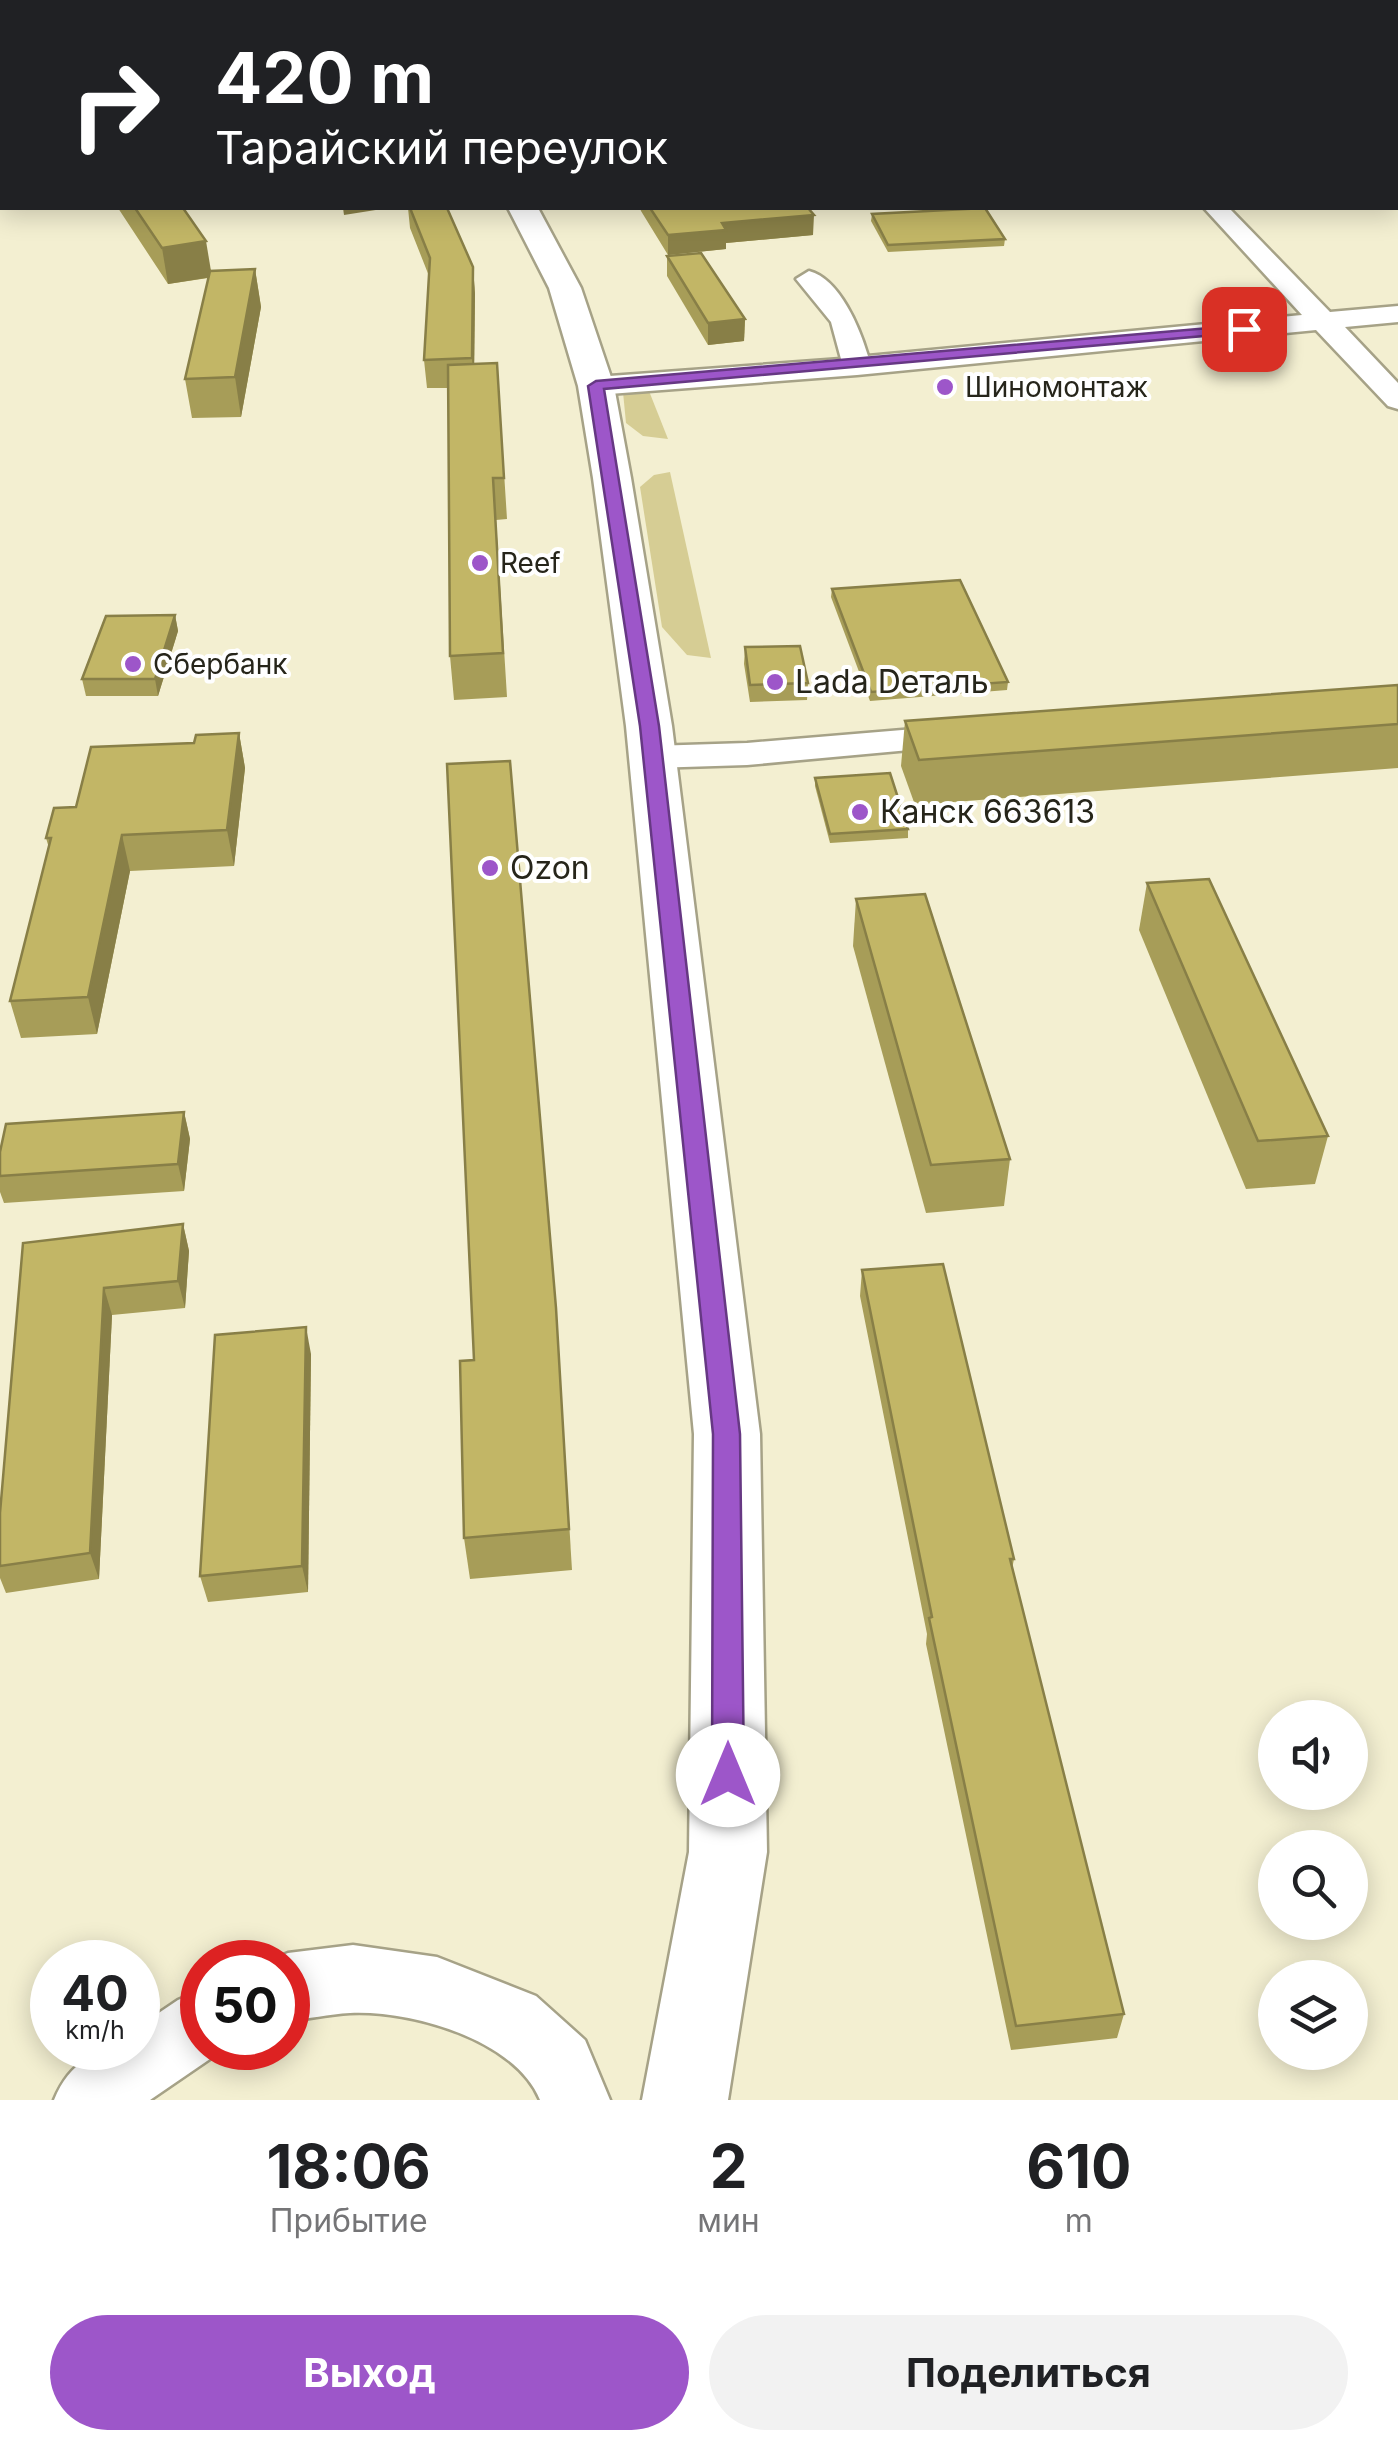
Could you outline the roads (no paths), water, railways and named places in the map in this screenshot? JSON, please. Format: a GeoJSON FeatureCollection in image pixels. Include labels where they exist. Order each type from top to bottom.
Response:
{"type":"FeatureCollection","features":[{"type":"Feature","properties":{"kind":"main road"},"geometry":{"type":"LineString","coordinates":[[523,210],[565,288],[596,386],[652,757],[726,1434],[728,1852],[685,2100]]}},
{"type":"Feature","properties":{"kind":"street"},"geometry":{"type":"LineString","coordinates":[[1218,210],[1398,400]]}},
{"type":"Feature","properties":{"kind":"street"},"geometry":{"type":"LineString","coordinates":[[809,279],[844,320],[857,366]]}},
{"type":"Feature","properties":{"kind":"street"},"geometry":{"type":"LineString","coordinates":[[596,386],[857,366],[1398,314]]}},
{"type":"Feature","properties":{"kind":"street"},"geometry":{"type":"LineString","coordinates":[[652,757],[747,754],[1003,733]]}},
{"type":"Feature","properties":{"kind":"street"},"geometry":{"type":"LineString","coordinates":[[310,1984],[353,1979],[437,1991],[512,2020],[560,2065],[575,2100]]}},
{"type":"Feature","properties":{"kind":"street"},"geometry":{"type":"LineString","coordinates":[[89,2100],[180,2039]]}},
{"type":"Feature","properties":{"kind":"place","name":"Шиномонтаж"},"geometry":{"type":"Point","coordinates":[945,387]}},
{"type":"Feature","properties":{"kind":"place","name":"Reef"},"geometry":{"type":"Point","coordinates":[480,563]}},
{"type":"Feature","properties":{"kind":"place","name":"Сбербанк"},"geometry":{"type":"Point","coordinates":[133,664]}},
{"type":"Feature","properties":{"kind":"place","name":"Lada Dеталь"},"geometry":{"type":"Point","coordinates":[775,682]}},
{"type":"Feature","properties":{"kind":"place","name":"Канск 663613"},"geometry":{"type":"Point","coordinates":[860,812]}},
{"type":"Feature","properties":{"kind":"place","name":"Ozon"},"geometry":{"type":"Point","coordinates":[490,868]}}]}
